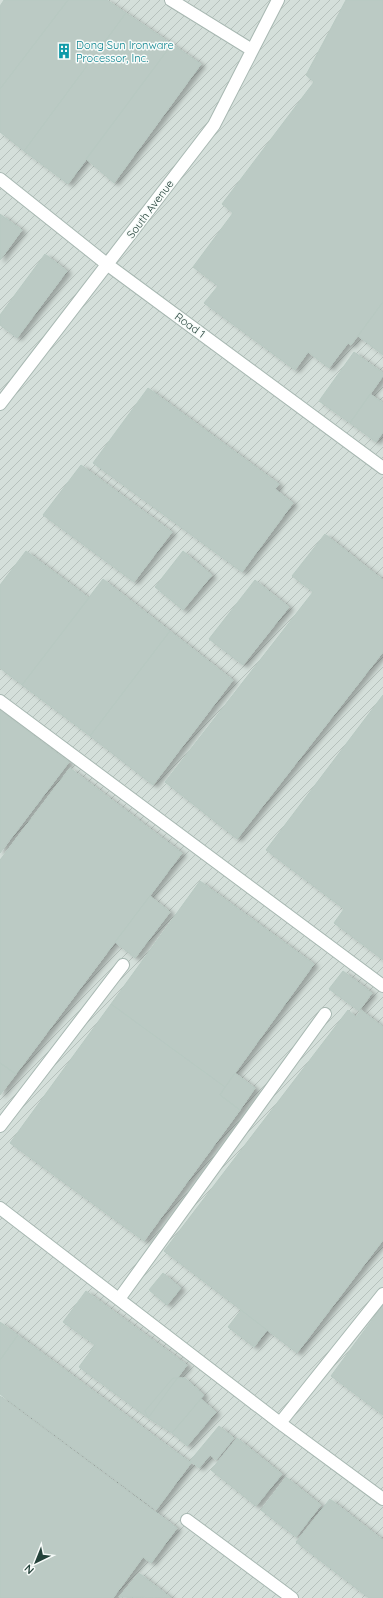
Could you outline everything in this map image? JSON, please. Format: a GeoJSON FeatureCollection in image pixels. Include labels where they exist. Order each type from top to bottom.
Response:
{"type":"FeatureCollection","features":[{"type":"Feature","properties":{"kind":"street"},"geometry":{"type":"LineString","coordinates":[[170,0],[252,50]]}},
{"type":"Feature","properties":{"kind":"street","name":"South Avenue"},"geometry":{"type":"LineString","coordinates":[[0,404],[214,125],[278,0]]}},
{"type":"Feature","properties":{"kind":"street","name":"Road 1"},"geometry":{"type":"LineString","coordinates":[[0,179],[108,265],[383,468]]}},
{"type":"Feature","properties":{"kind":"street"},"geometry":{"type":"LineString","coordinates":[[0,701],[383,986]]}},
{"type":"Feature","properties":{"kind":"street"},"geometry":{"type":"LineString","coordinates":[[0,1126],[123,965]]}},
{"type":"Feature","properties":{"kind":"street"},"geometry":{"type":"LineString","coordinates":[[119,1299],[325,1014]]}},
{"type":"Feature","properties":{"kind":"street"},"geometry":{"type":"LineString","coordinates":[[0,1208],[280,1423],[383,1499]]}},
{"type":"Feature","properties":{"kind":"street"},"geometry":{"type":"LineString","coordinates":[[280,1423],[383,1294]]}},
{"type":"Feature","properties":{"kind":"street"},"geometry":{"type":"LineString","coordinates":[[187,1520],[292,1598]]}},
{"type":"Feature","properties":{"kind":"shaded area"},"geometry":{"type":"Polygon","coordinates":[[[0,0],[383,0],[383,1598],[0,1598],[0,0]]]}},
{"type":"Feature","properties":{"kind":"building"},"geometry":{"type":"Polygon","coordinates":[[[4,0],[68,0],[0,89],[0,6],[4,0]]]}},
{"type":"Feature","properties":{"kind":"building","name":"Dong Sun Ironware Processor, Inc."},"geometry":{"type":"Polygon","coordinates":[[[68,0],[107,0],[126,13],[24,151],[0,132],[0,89],[68,0]]]}},
{"type":"Feature","properties":{"kind":"building"},"geometry":{"type":"Polygon","coordinates":[[[346,0],[383,0],[383,302],[351,345],[348,343],[329,368],[308,352],[295,370],[204,303],[218,286],[193,267],[233,213],[222,204],[314,82],[306,75],[346,0]]]}},
{"type":"Feature","properties":{"kind":"building"},"geometry":{"type":"Polygon","coordinates":[[[126,13],[172,44],[68,184],[24,151],[126,13]]]}},
{"type":"Feature","properties":{"kind":"building"},"geometry":{"type":"Polygon","coordinates":[[[172,44],[201,64],[114,183],[86,159],[172,44]]]}},
{"type":"Feature","properties":{"kind":"building"},"geometry":{"type":"Polygon","coordinates":[[[0,214],[22,230],[0,260],[0,214]]]}},
{"type":"Feature","properties":{"kind":"building"},"geometry":{"type":"Polygon","coordinates":[[[45,254],[67,271],[17,338],[0,325],[0,315],[45,254]]]}},
{"type":"Feature","properties":{"kind":"building"},"geometry":{"type":"Polygon","coordinates":[[[383,302],[383,355],[358,336],[383,302]]]}},
{"type":"Feature","properties":{"kind":"building"},"geometry":{"type":"Polygon","coordinates":[[[354,352],[383,373],[383,376],[350,423],[319,401],[354,352]]]}},
{"type":"Feature","properties":{"kind":"building"},"geometry":{"type":"Polygon","coordinates":[[[148,388],[279,484],[275,489],[293,503],[242,572],[93,463],[148,388]]]}},
{"type":"Feature","properties":{"kind":"building"},"geometry":{"type":"Polygon","coordinates":[[[370,394],[383,403],[383,432],[376,442],[350,423],[370,394]]]}},
{"type":"Feature","properties":{"kind":"building"},"geometry":{"type":"Polygon","coordinates":[[[81,465],[172,532],[134,582],[43,515],[81,465]]]}},
{"type":"Feature","properties":{"kind":"building"},"geometry":{"type":"Polygon","coordinates":[[[325,534],[383,580],[383,652],[237,839],[165,782],[313,592],[292,576],[325,534]]]}},
{"type":"Feature","properties":{"kind":"building"},"geometry":{"type":"Polygon","coordinates":[[[26,551],[89,598],[22,685],[0,668],[0,585],[26,551]]]}},
{"type":"Feature","properties":{"kind":"building"},"geometry":{"type":"Polygon","coordinates":[[[183,551],[212,575],[183,610],[155,587],[183,551]]]}},
{"type":"Feature","properties":{"kind":"building"},"geometry":{"type":"Polygon","coordinates":[[[103,579],[170,631],[90,736],[22,685],[103,579]]]}},
{"type":"Feature","properties":{"kind":"building"},"geometry":{"type":"Polygon","coordinates":[[[255,580],[289,607],[243,665],[209,639],[255,580]]]}},
{"type":"Feature","properties":{"kind":"building"},"geometry":{"type":"Polygon","coordinates":[[[170,631],[233,680],[153,785],[90,736],[170,631]]]}},
{"type":"Feature","properties":{"kind":"building"},"geometry":{"type":"Polygon","coordinates":[[[383,695],[383,960],[334,923],[344,909],[266,850],[383,695]]]}},
{"type":"Feature","properties":{"kind":"building"},"geometry":{"type":"Polygon","coordinates":[[[0,710],[69,762],[0,853],[0,710]]]}},
{"type":"Feature","properties":{"kind":"building"},"geometry":{"type":"Polygon","coordinates":[[[70,768],[182,853],[16,1074],[0,1063],[0,860],[70,768]]]}},
{"type":"Feature","properties":{"kind":"building"},"geometry":{"type":"Polygon","coordinates":[[[200,881],[314,964],[225,1087],[111,1004],[200,881]]]}},
{"type":"Feature","properties":{"kind":"building"},"geometry":{"type":"Polygon","coordinates":[[[150,896],[170,912],[135,958],[115,942],[150,896]]]}},
{"type":"Feature","properties":{"kind":"building"},"geometry":{"type":"Polygon","coordinates":[[[343,971],[372,993],[359,1011],[329,989],[343,971]]]}},
{"type":"Feature","properties":{"kind":"building"},"geometry":{"type":"Polygon","coordinates":[[[111,1004],[225,1087],[220,1095],[240,1110],[144,1241],[10,1143],[111,1004]]]}},
{"type":"Feature","properties":{"kind":"building"},"geometry":{"type":"Polygon","coordinates":[[[348,1010],[356,1017],[361,1010],[383,1027],[383,1240],[297,1353],[164,1251],[348,1010]]]}},
{"type":"Feature","properties":{"kind":"building"},"geometry":{"type":"Polygon","coordinates":[[[0,1063],[16,1074],[0,1095],[0,1063]]]}},
{"type":"Feature","properties":{"kind":"building"},"geometry":{"type":"Polygon","coordinates":[[[235,1073],[255,1088],[240,1110],[220,1095],[235,1073]]]}},
{"type":"Feature","properties":{"kind":"building"},"geometry":{"type":"Polygon","coordinates":[[[163,1273],[181,1288],[167,1305],[149,1290],[163,1273]]]}},
{"type":"Feature","properties":{"kind":"building"},"geometry":{"type":"Polygon","coordinates":[[[86,1291],[187,1365],[148,1418],[79,1367],[95,1345],[63,1322],[86,1291]]]}},
{"type":"Feature","properties":{"kind":"building"},"geometry":{"type":"Polygon","coordinates":[[[383,1305],[383,1415],[331,1376],[383,1305]]]}},
{"type":"Feature","properties":{"kind":"building"},"geometry":{"type":"Polygon","coordinates":[[[241,1310],[267,1330],[254,1347],[228,1327],[241,1310]]]}},
{"type":"Feature","properties":{"kind":"building"},"geometry":{"type":"Polygon","coordinates":[[[0,1322],[18,1335],[0,1360],[0,1322]]]}},
{"type":"Feature","properties":{"kind":"building"},"geometry":{"type":"Polygon","coordinates":[[[18,1335],[191,1463],[156,1510],[0,1394],[0,1360],[18,1335]]]}},
{"type":"Feature","properties":{"kind":"building"},"geometry":{"type":"Polygon","coordinates":[[[173,1378],[185,1378],[204,1395],[172,1433],[148,1418],[145,1411],[173,1378]]]}},
{"type":"Feature","properties":{"kind":"building"},"geometry":{"type":"Polygon","coordinates":[[[0,1396],[177,1528],[151,1563],[143,1557],[113,1598],[0,1598],[0,1396]]]}},
{"type":"Feature","properties":{"kind":"building"},"geometry":{"type":"Polygon","coordinates":[[[201,1399],[216,1412],[187,1446],[172,1433],[201,1399]]]}},
{"type":"Feature","properties":{"kind":"building"},"geometry":{"type":"Polygon","coordinates":[[[219,1426],[234,1438],[216,1460],[210,1455],[199,1468],[190,1461],[219,1426]]]}},
{"type":"Feature","properties":{"kind":"building"},"geometry":{"type":"Polygon","coordinates":[[[237,1438],[282,1474],[256,1506],[211,1470],[237,1438]]]}},
{"type":"Feature","properties":{"kind":"building"},"geometry":{"type":"Polygon","coordinates":[[[286,1477],[321,1505],[296,1537],[261,1510],[286,1477]]]}},
{"type":"Feature","properties":{"kind":"building"},"geometry":{"type":"Polygon","coordinates":[[[330,1499],[383,1540],[383,1598],[369,1598],[296,1542],[330,1499]]]}},
{"type":"Feature","properties":{"kind":"building"},"geometry":{"type":"Polygon","coordinates":[[[139,1573],[171,1598],[119,1597],[139,1573]]]}},
{"type":"Feature","properties":{"kind":"place","name":"Dong Sun Ironware Processor, Inc."},"geometry":{"type":"Point","coordinates":[64,51]}}]}
